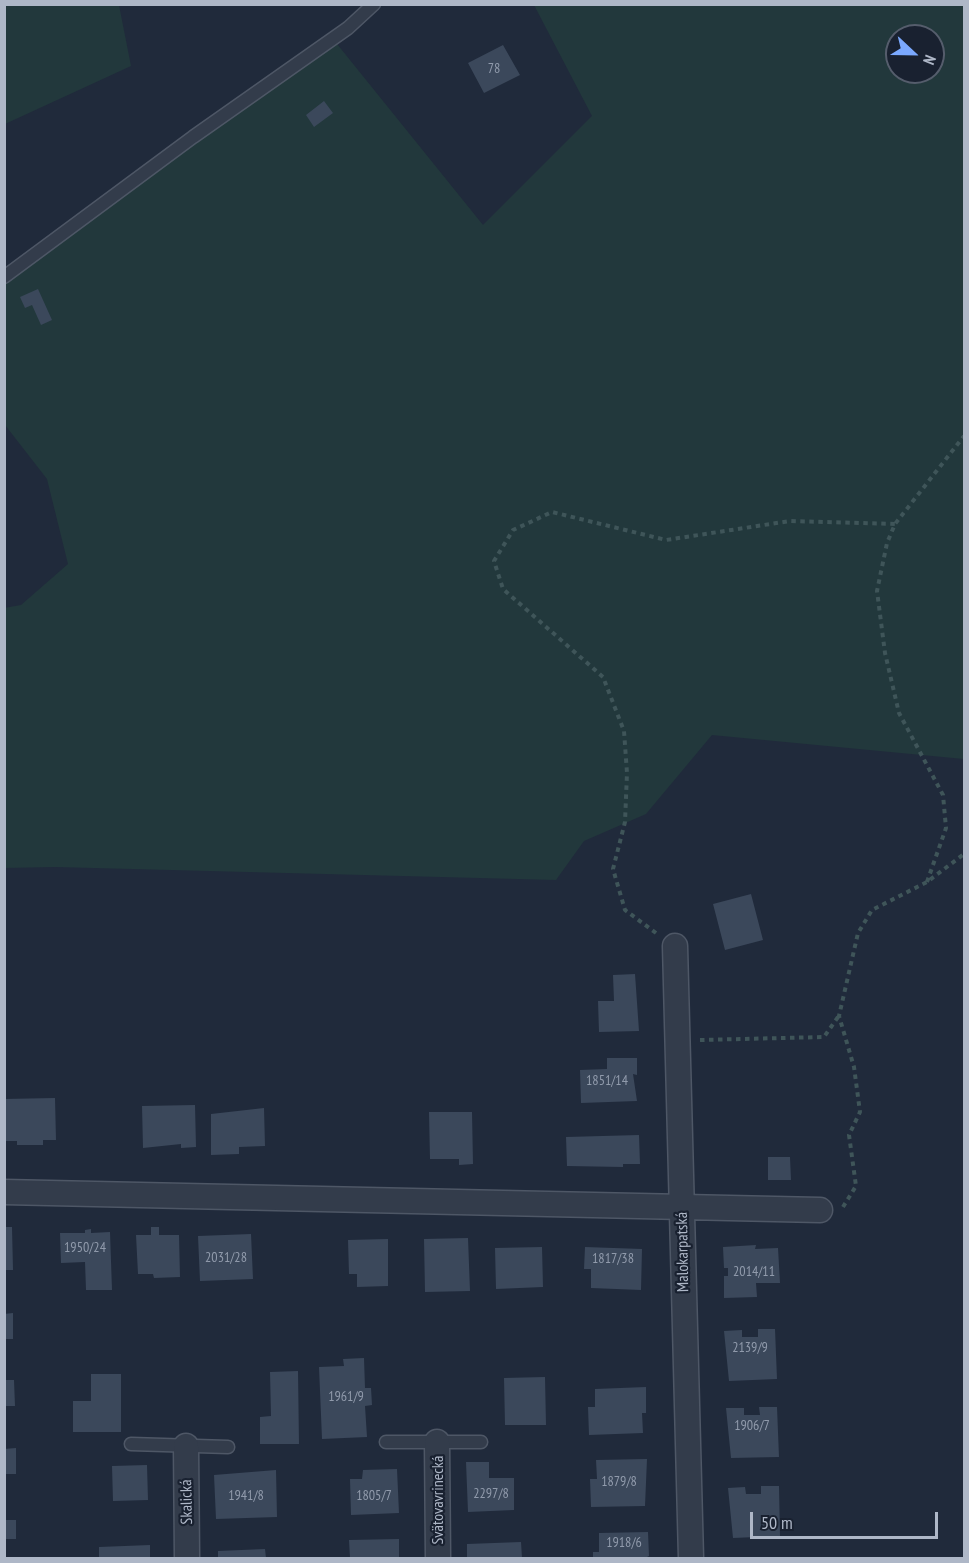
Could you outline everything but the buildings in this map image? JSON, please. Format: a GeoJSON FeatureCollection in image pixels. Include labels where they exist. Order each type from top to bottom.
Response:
{"type":"FeatureCollection","features":[{"type":"Feature","properties":{"kind":"street","name":"Malokarpatská"},"geometry":{"type":"LineString","coordinates":[[675,946],[691,1558]]}},
{"type":"Feature","properties":{"kind":"street"},"geometry":{"type":"LineString","coordinates":[[4,1192],[820,1210]]}},
{"type":"Feature","properties":{"kind":"street","name":"Svätovavrinecká"},"geometry":{"type":"LineString","coordinates":[[437,1442],[438,1558]]}},
{"type":"Feature","properties":{"kind":"street","name":"Skalická"},"geometry":{"type":"LineString","coordinates":[[186,1446],[187,1558]]}},
{"type":"Feature","properties":{"kind":"lane"},"geometry":{"type":"LineString","coordinates":[[4,276],[193,137],[348,28],[374,4]]}},
{"type":"Feature","properties":{"kind":"lane"},"geometry":{"type":"LineString","coordinates":[[386,1442],[481,1442]]}},
{"type":"Feature","properties":{"kind":"lane"},"geometry":{"type":"LineString","coordinates":[[130,1444],[228,1447]]}},
{"type":"Feature","properties":{"kind":"path"},"geometry":{"type":"LineString","coordinates":[[927,882],[945,828],[944,795],[899,713],[885,653],[877,591],[887,543],[896,524],[964,436]]}},
{"type":"Feature","properties":{"kind":"path"},"geometry":{"type":"LineString","coordinates":[[675,946],[625,910],[613,869],[625,822],[627,773],[624,731],[603,677],[503,589],[494,561],[513,530],[552,512],[666,540],[790,521],[896,524]]}},
{"type":"Feature","properties":{"kind":"path"},"geometry":{"type":"LineString","coordinates":[[688,1040],[824,1037],[839,1016],[858,933],[872,910],[927,882],[964,854]]}},
{"type":"Feature","properties":{"kind":"path"},"geometry":{"type":"LineString","coordinates":[[820,1210],[845,1207],[856,1186],[849,1135],[860,1112],[854,1067],[839,1016]]}},
{"type":"Feature","properties":{"kind":"green space"},"geometry":{"type":"Polygon","coordinates":[[[4,5],[119,5],[131,66],[5,124],[4,5]]]}},
{"type":"Feature","properties":{"kind":"green space"},"geometry":{"type":"Polygon","coordinates":[[[534,5],[964,5],[964,759],[712,735],[646,814],[584,841],[556,880],[55,867],[5,868],[4,608],[21,605],[68,564],[47,479],[5,425],[5,277],[333,39],[483,225],[592,116],[534,5]]]}}]}
